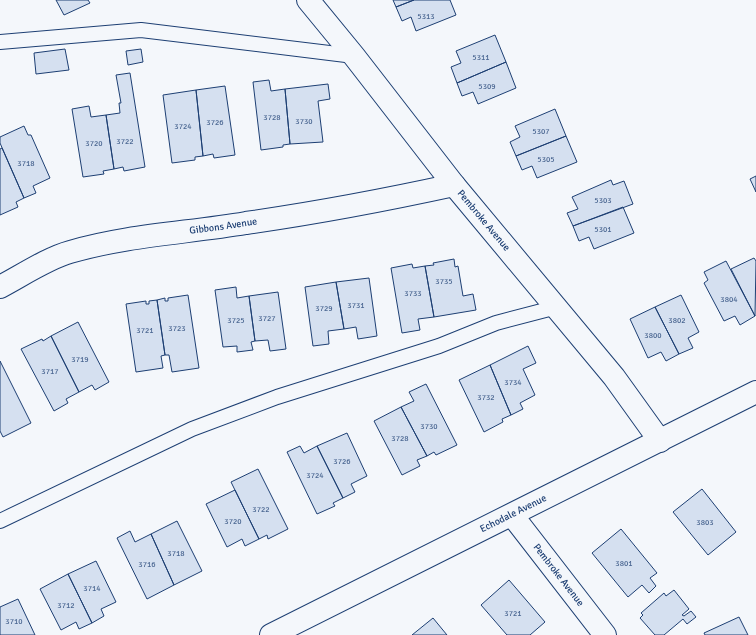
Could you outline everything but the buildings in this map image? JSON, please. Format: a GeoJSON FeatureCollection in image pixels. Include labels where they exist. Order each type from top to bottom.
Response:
{"type":"FeatureCollection","features":[{"type":"Feature","properties":{"kind":"street","name":"Pembroke Avenue"},"geometry":{"type":"LineString","coordinates":[[308,0],[354,56],[454,185],[614,377],[660,441]]}},
{"type":"Feature","properties":{"kind":"street","name":"Gibbons Avenue"},"geometry":{"type":"LineString","coordinates":[[0,287],[69,252],[112,242],[155,234],[230,226],[340,209],[454,185]]}},
{"type":"Feature","properties":{"kind":"street","name":"Echodale Avenue"},"geometry":{"type":"LineString","coordinates":[[271,635],[756,392]]}},
{"type":"Feature","properties":{"kind":"street","name":"Pembroke Avenue"},"geometry":{"type":"LineString","coordinates":[[512,515],[605,635]]}},
{"type":"Feature","properties":{"kind":"lane"},"geometry":{"type":"LineString","coordinates":[[0,42],[141,30],[354,56]]}},
{"type":"Feature","properties":{"kind":"lane"},"geometry":{"type":"LineString","coordinates":[[0,521],[192,429],[284,395],[439,346],[496,323],[557,307]]}}]}
